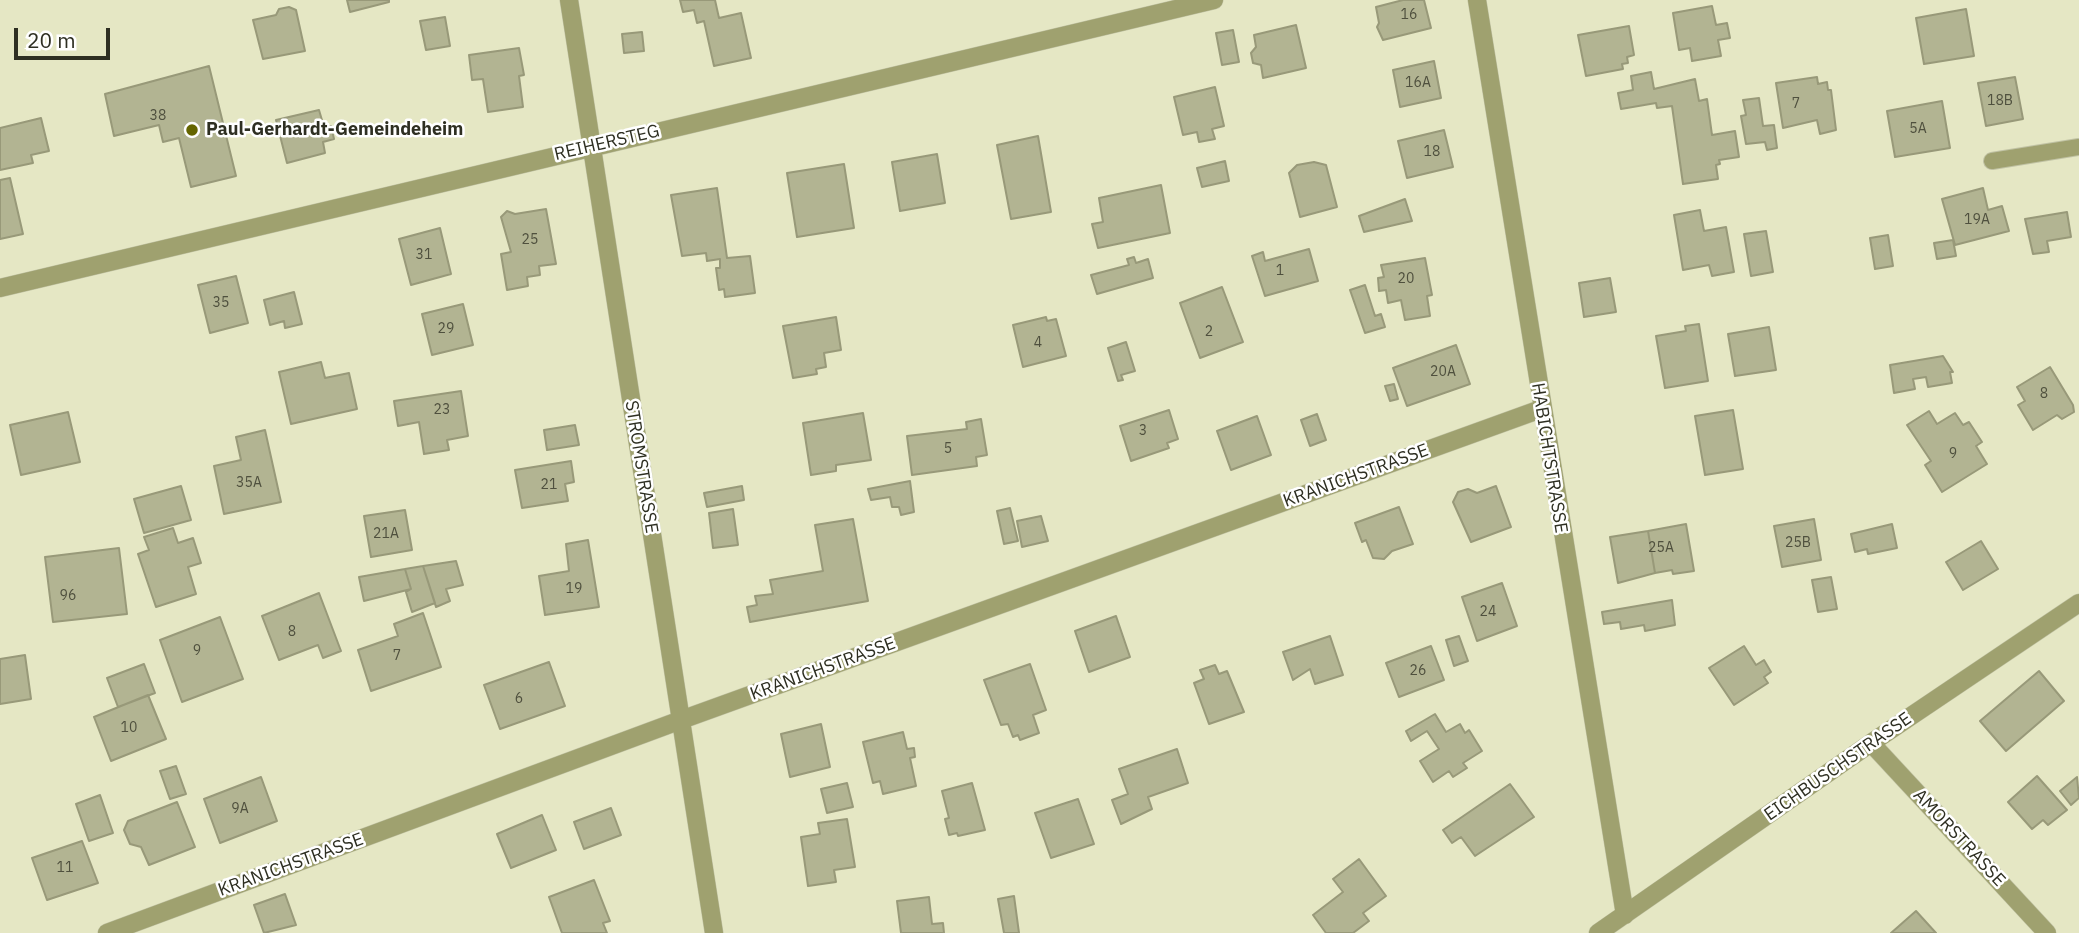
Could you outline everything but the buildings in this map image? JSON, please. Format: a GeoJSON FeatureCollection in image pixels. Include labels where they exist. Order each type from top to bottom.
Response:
{"type":"FeatureCollection","features":[{"type":"Feature","properties":{"kind":"street","name":"STROMSTRASSE"},"geometry":{"type":"LineString","coordinates":[[569,0],[714,933]]}},
{"type":"Feature","properties":{"kind":"street","name":"REIHERSTEG"},"geometry":{"type":"LineString","coordinates":[[0,288],[1214,0]]}},
{"type":"Feature","properties":{"kind":"street","name":"HABICHTSTRASSE"},"geometry":{"type":"LineString","coordinates":[[1477,0],[1541,409],[1625,915]]}},
{"type":"Feature","properties":{"kind":"street","name":"KRANICHSTRASSE"},"geometry":{"type":"LineString","coordinates":[[107,933],[681,720],[1541,409]]}},
{"type":"Feature","properties":{"kind":"street","name":"EICHBUSCHSTRASSE"},"geometry":{"type":"LineString","coordinates":[[1598,933],[1871,743],[2079,604]]}},
{"type":"Feature","properties":{"kind":"street","name":"AMORSTRASSE"},"geometry":{"type":"LineString","coordinates":[[1871,743],[2047,933]]}},
{"type":"Feature","properties":{"kind":"lane"},"geometry":{"type":"LineString","coordinates":[[1992,161],[2079,146]]}},
{"type":"Feature","properties":{"kind":"place","name":"Paul-Gerhardt-Gemeindeheim"},"geometry":{"type":"Point","coordinates":[192,130]}}]}
